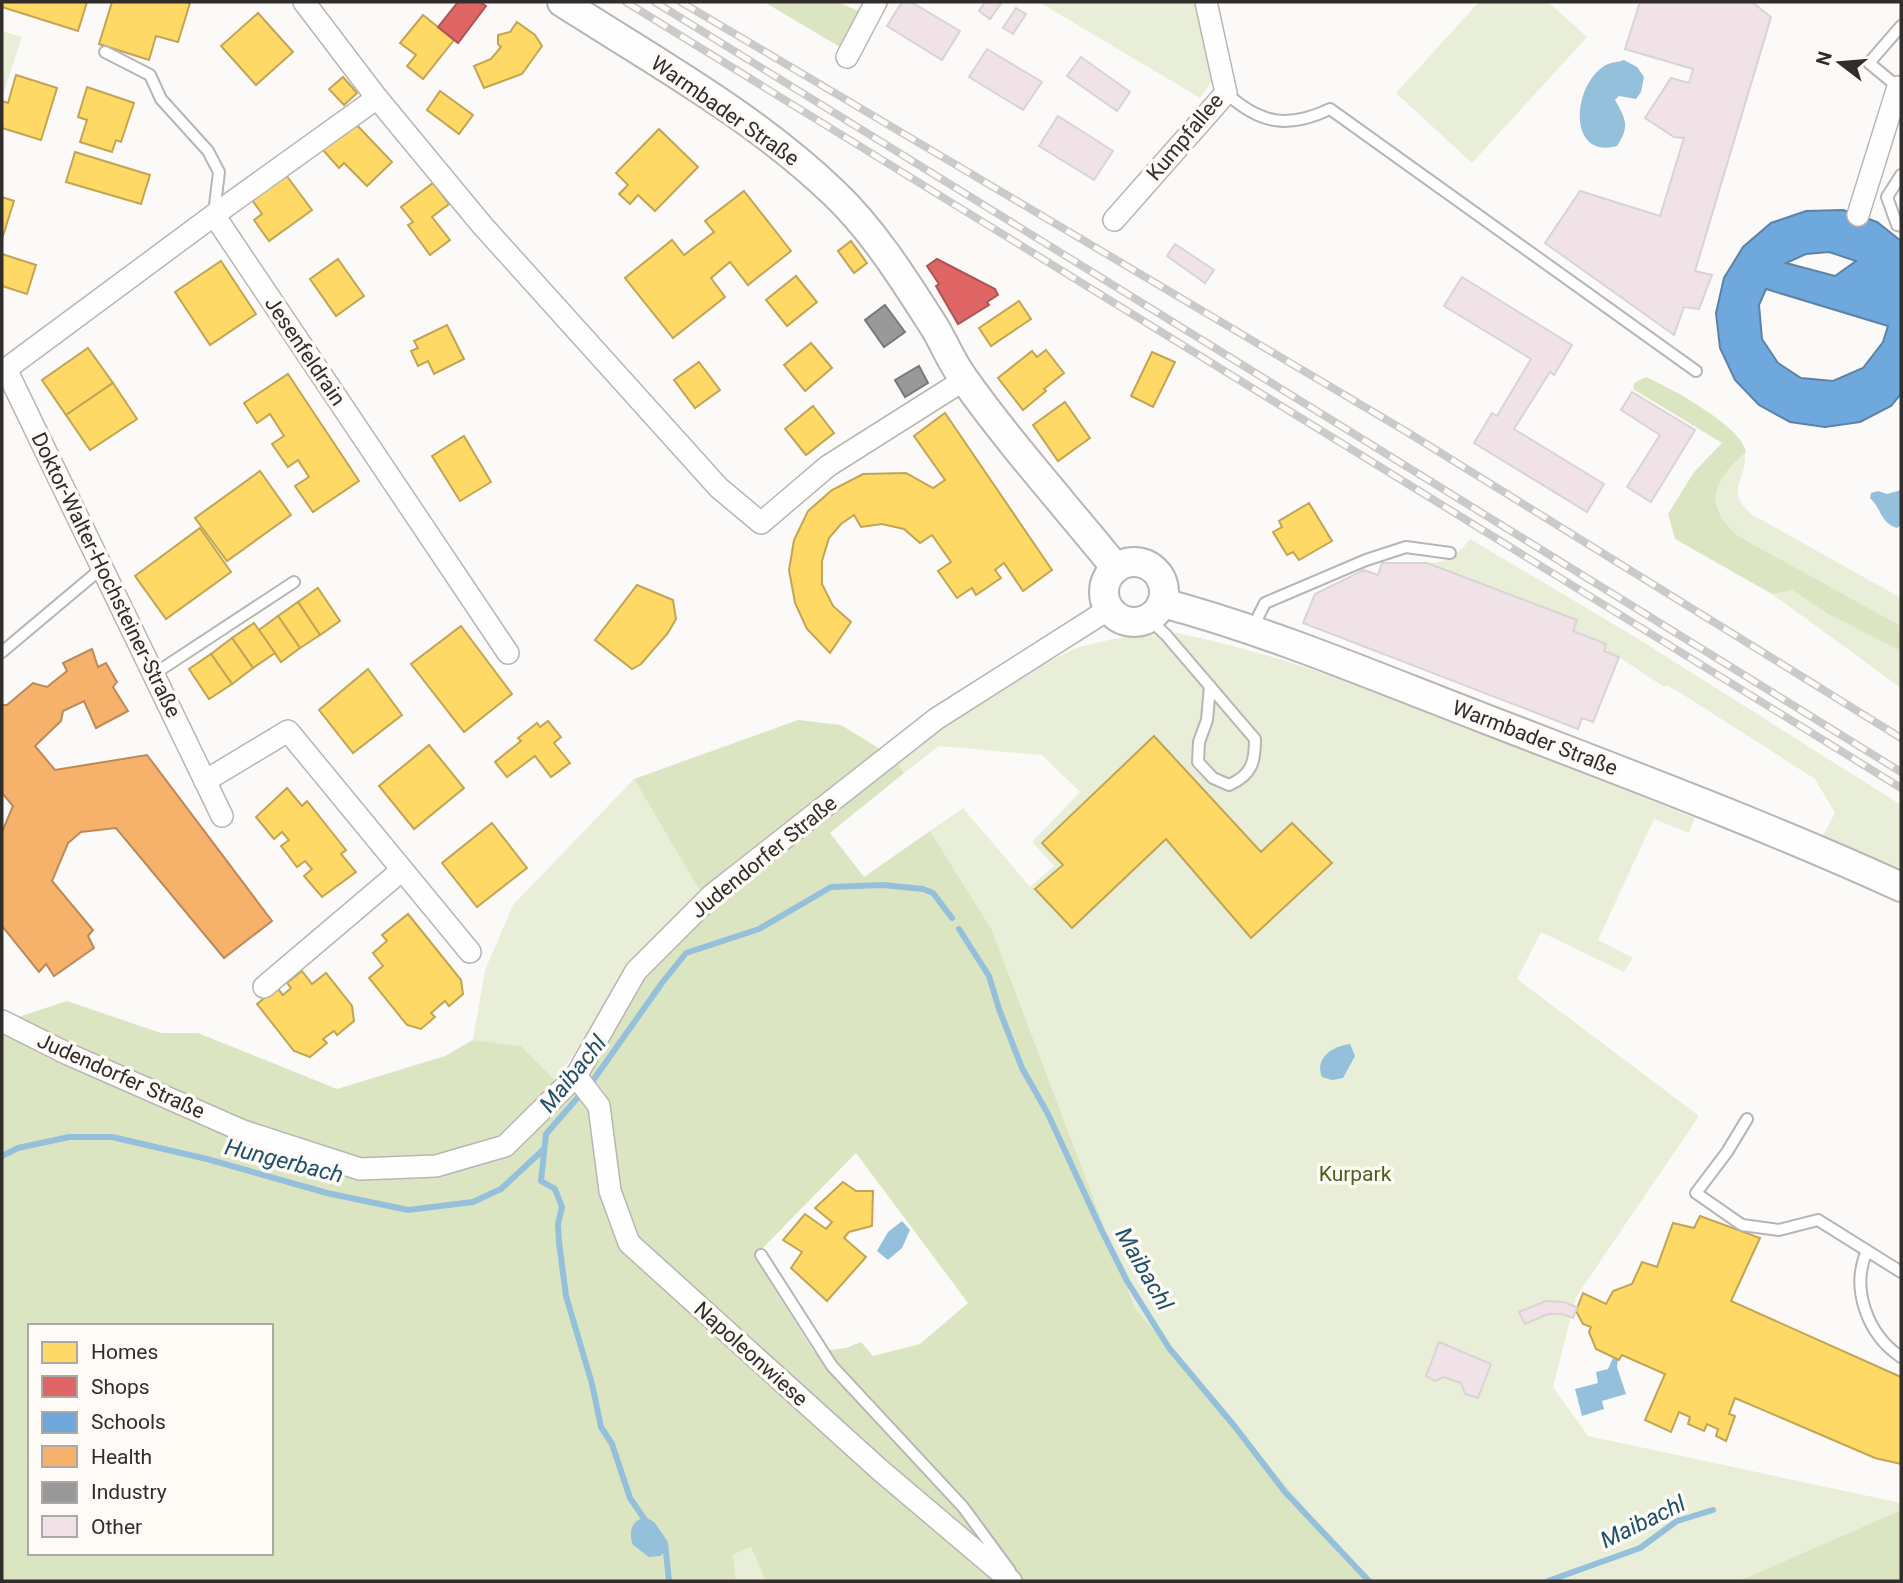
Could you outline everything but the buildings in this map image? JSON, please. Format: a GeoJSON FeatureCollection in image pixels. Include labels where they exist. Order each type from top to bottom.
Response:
{"type":"FeatureCollection","features":[{"type":"Feature","properties":{"kind":"street"},"geometry":{"type":"LineString","coordinates":[[304,2],[377,98],[482,225],[719,488],[761,523],[828,466],[964,380]]}},
{"type":"Feature","properties":{"kind":"street","name":"Warmbader Straße"},"geometry":{"type":"LineString","coordinates":[[562,2],[743,119],[779,145],[835,194],[870,234],[893,266],[936,330],[964,380],[1116,568]]}},
{"type":"Feature","properties":{"kind":"street"},"geometry":{"type":"LineString","coordinates":[[847,57],[876,2]]}},
{"type":"Feature","properties":{"kind":"street","name":"Kumpfallee"},"geometry":{"type":"LineString","coordinates":[[1114,220],[1226,93],[1206,2]]}},
{"type":"Feature","properties":{"kind":"street"},"geometry":{"type":"LineString","coordinates":[[1858,215],[1899,88]]}},
{"type":"Feature","properties":{"kind":"street"},"geometry":{"type":"LineString","coordinates":[[4,371],[377,98]]}},
{"type":"Feature","properties":{"kind":"street","name":"Jesenfeldrain"},"geometry":{"type":"LineString","coordinates":[[214,215],[508,653]]}},
{"type":"Feature","properties":{"kind":"street","name":"Doktor-Walter-Hochsteiner-Straße"},"geometry":{"type":"LineString","coordinates":[[4,371],[222,816]]}},
{"type":"Feature","properties":{"kind":"street"},"geometry":{"type":"LineString","coordinates":[[1109,609],[1104,592],[1110,574],[1116,568],[1134,562],[1153,568],[1163,583],[1158,617]]}},
{"type":"Feature","properties":{"kind":"street","name":"Warmbader Straße"},"geometry":{"type":"LineString","coordinates":[[1109,609],[1115,616],[1131,623],[1158,617],[1252,629],[1691,798],[1901,887]]}},
{"type":"Feature","properties":{"kind":"street","name":"Judendorfer Straße"},"geometry":{"type":"LineString","coordinates":[[2,1021],[68,1054],[243,1130],[360,1169],[436,1167],[505,1146],[583,1084],[636,971],[712,895],[936,719],[1109,609]]}},
{"type":"Feature","properties":{"kind":"street"},"geometry":{"type":"LineString","coordinates":[[205,781],[288,731],[470,952]]}},
{"type":"Feature","properties":{"kind":"street"},"geometry":{"type":"LineString","coordinates":[[264,986],[402,870]]}},
{"type":"Feature","properties":{"kind":"street","name":"Napoleonwiese"},"geometry":{"type":"LineString","coordinates":[[583,1084],[599,1106],[610,1191],[629,1243],[880,1471],[1011,1581]]}},
{"type":"Feature","properties":{"kind":"lane"},"geometry":{"type":"LineString","coordinates":[[1899,88],[1868,63],[1901,26]]}},
{"type":"Feature","properties":{"kind":"lane"},"geometry":{"type":"LineString","coordinates":[[105,52],[150,75],[161,99],[208,151],[219,172],[214,215]]}},
{"type":"Feature","properties":{"kind":"lane"},"geometry":{"type":"LineString","coordinates":[[1226,93],[1245,111],[1283,122],[1307,120],[1330,109],[1696,371]]}},
{"type":"Feature","properties":{"kind":"lane"},"geometry":{"type":"LineString","coordinates":[[1901,175],[1886,197],[1898,225],[1901,226]]}},
{"type":"Feature","properties":{"kind":"lane"},"geometry":{"type":"LineString","coordinates":[[1252,629],[1265,603],[1366,560],[1406,547],[1450,552]]}},
{"type":"Feature","properties":{"kind":"lane"},"geometry":{"type":"LineString","coordinates":[[2,652],[102,568]]}},
{"type":"Feature","properties":{"kind":"lane"},"geometry":{"type":"LineString","coordinates":[[154,674],[294,582]]}},
{"type":"Feature","properties":{"kind":"lane"},"geometry":{"type":"LineString","coordinates":[[1158,617],[1210,686],[1255,739],[1255,759],[1243,779],[1229,785],[1213,778],[1198,762],[1199,742],[1207,720],[1210,686]]}},
{"type":"Feature","properties":{"kind":"lane"},"geometry":{"type":"LineString","coordinates":[[1747,1119],[1727,1153],[1696,1193],[1742,1225],[1779,1230],[1818,1220],[1901,1272]]}},
{"type":"Feature","properties":{"kind":"lane"},"geometry":{"type":"LineString","coordinates":[[1867,1251],[1860,1272],[1860,1291],[1864,1306],[1881,1339],[1901,1357]]}},
{"type":"Feature","properties":{"kind":"lane"},"geometry":{"type":"LineString","coordinates":[[761,1255],[831,1366],[963,1507],[1018,1581]]}},
{"type":"Feature","properties":{"kind":"green space"},"geometry":{"type":"Polygon","coordinates":[[[764,2],[837,2],[866,14],[848,42],[840,47],[764,2]]]}},
{"type":"Feature","properties":{"kind":"green space"},"geometry":{"type":"Polygon","coordinates":[[[1039,2],[1196,2],[1213,79],[1200,98],[1039,2]]]}},
{"type":"Feature","properties":{"kind":"green space"},"geometry":{"type":"Polygon","coordinates":[[[1479,2],[1548,2],[1587,37],[1472,163],[1396,93],[1479,2]]]}},
{"type":"Feature","properties":{"kind":"green space"},"geometry":{"type":"Polygon","coordinates":[[[2,31],[22,37],[4,91],[2,90],[2,31]]]}},
{"type":"Feature","properties":{"kind":"green space"},"geometry":{"type":"Polygon","coordinates":[[[1646,377],[1703,409],[1742,442],[1746,452],[1726,472],[1716,492],[1719,513],[1738,536],[1901,626],[1901,651],[1828,614],[1792,590],[1772,594],[1675,539],[1668,514],[1694,472],[1722,443],[1633,389],[1634,383],[1646,377]]]}},
{"type":"Feature","properties":{"kind":"green space"},"geometry":{"type":"Polygon","coordinates":[[[1745,453],[1738,486],[1739,499],[1744,507],[1753,515],[1901,598],[1901,626],[1738,536],[1727,525],[1716,504],[1718,483],[1733,463],[1745,453]]]}},
{"type":"Feature","properties":{"kind":"green space"},"geometry":{"type":"Polygon","coordinates":[[[1470,539],[1632,635],[1901,805],[1901,870],[1822,837],[1835,813],[1815,779],[1679,692],[1666,685],[1664,687],[1619,657],[1604,651],[1606,644],[1573,631],[1576,620],[1427,563],[1452,557],[1470,539]]]}},
{"type":"Feature","properties":{"kind":"green space"},"geometry":{"type":"Polygon","coordinates":[[[1792,590],[1828,614],[1901,651],[1901,688],[1772,594],[1792,590]]]}},
{"type":"Feature","properties":{"kind":"green space","name":"Kurpark"},"geometry":{"type":"Polygon","coordinates":[[[1177,633],[1255,652],[1370,690],[1695,818],[1689,833],[1654,819],[1598,940],[1633,958],[1624,972],[1541,932],[1517,979],[1699,1116],[1576,1297],[1553,1387],[1588,1436],[1901,1503],[1901,1510],[1739,1581],[1367,1581],[1135,1308],[992,930],[930,831],[963,808],[1030,887],[1054,866],[1032,842],[1080,792],[1042,755],[939,746],[904,773],[895,758],[1005,682],[1079,647],[1113,639],[1177,633]]]}},
{"type":"Feature","properties":{"kind":"green space"},"geometry":{"type":"Polygon","coordinates":[[[798,720],[841,725],[895,758],[904,773],[830,833],[864,877],[930,831],[992,930],[1135,1308],[1367,1581],[766,1581],[751,1547],[733,1555],[736,1581],[2,1581],[2,1012],[18,1017],[67,1001],[161,1033],[198,1033],[337,1089],[445,1056],[473,1040],[521,1046],[555,1080],[588,1070],[643,973],[709,906],[634,779],[798,720]],[[856,1153],[754,1257],[814,1352],[846,1348],[861,1342],[873,1356],[920,1344],[968,1303],[856,1153]]]}},
{"type":"Feature","properties":{"kind":"green space"},"geometry":{"type":"Polygon","coordinates":[[[634,779],[702,893],[674,917],[651,944],[555,1080],[521,1046],[473,1040],[485,970],[513,905],[634,779]]]}},
{"type":"Feature","properties":{"kind":"green space"},"geometry":{"type":"Polygon","coordinates":[[[1901,1510],[1901,1581],[1739,1581],[1901,1510]]]}},
{"type":"Feature","properties":{"kind":"green space"},"geometry":{"type":"Polygon","coordinates":[[[752,1547],[766,1581],[736,1581],[733,1555],[752,1547]]]}},
{"type":"Feature","properties":{"kind":"water"},"geometry":{"type":"Polygon","coordinates":[[[1624,60],[1637,67],[1644,77],[1641,92],[1636,99],[1619,96],[1615,100],[1624,118],[1624,133],[1617,146],[1600,147],[1589,141],[1582,131],[1582,101],[1587,86],[1596,73],[1608,64],[1624,60]]]}},
{"type":"Feature","properties":{"kind":"water"},"geometry":{"type":"Polygon","coordinates":[[[1901,490],[1901,525],[1897,528],[1887,523],[1870,498],[1871,493],[1878,491],[1887,494],[1901,490]]]}},
{"type":"Feature","properties":{"kind":"water"},"geometry":{"type":"Polygon","coordinates":[[[1350,1044],[1355,1056],[1343,1078],[1332,1080],[1322,1077],[1321,1064],[1327,1054],[1337,1047],[1350,1044]]]}},
{"type":"Feature","properties":{"kind":"water"},"geometry":{"type":"Polygon","coordinates":[[[902,1221],[910,1230],[902,1248],[888,1260],[877,1251],[888,1232],[902,1221]]]}},
{"type":"Feature","properties":{"kind":"water"},"geometry":{"type":"Polygon","coordinates":[[[1613,1358],[1618,1360],[1617,1367],[1626,1394],[1602,1401],[1604,1409],[1582,1416],[1575,1389],[1598,1383],[1596,1372],[1608,1369],[1613,1358]]]}},
{"type":"Feature","properties":{"kind":"water"},"geometry":{"type":"Polygon","coordinates":[[[640,1519],[650,1523],[661,1536],[666,1551],[660,1556],[649,1557],[633,1545],[631,1530],[640,1519]]]}},
{"type":"Feature","properties":{"kind":"waterway","name":"Maibachl"},"geometry":{"type":"LineString","coordinates":[[669,1581],[665,1543],[630,1498],[612,1444],[601,1427],[592,1384],[566,1296],[558,1224],[562,1207],[555,1189],[541,1181],[546,1134],[594,1079],[686,953],[759,929],[831,887],[883,885],[923,889],[933,893],[952,918]]}},
{"type":"Feature","properties":{"kind":"waterway","name":"Maibachl"},"geometry":{"type":"LineString","coordinates":[[959,929],[989,976],[1022,1068],[1048,1114],[1127,1281],[1169,1348],[1285,1492],[1369,1581]]}},
{"type":"Feature","properties":{"kind":"waterway","name":"Hungerbach"},"geometry":{"type":"LineString","coordinates":[[2,1156],[18,1148],[69,1137],[112,1137],[207,1159],[327,1193],[408,1210],[473,1202],[501,1189],[543,1150]]}},
{"type":"Feature","properties":{"kind":"waterway","name":"Maibachl"},"geometry":{"type":"LineString","coordinates":[[1548,1581],[1640,1548],[1677,1521],[1713,1510]]}},
{"type":"Feature","properties":{"kind":"railway"},"geometry":{"type":"LineString","coordinates":[[626,2],[1901,788]]}},
{"type":"Feature","properties":{"kind":"railway"},"geometry":{"type":"LineString","coordinates":[[655,2],[1901,772]]}},
{"type":"Feature","properties":{"kind":"railway"},"geometry":{"type":"LineString","coordinates":[[681,2],[1407,432],[1901,738]]}}]}
